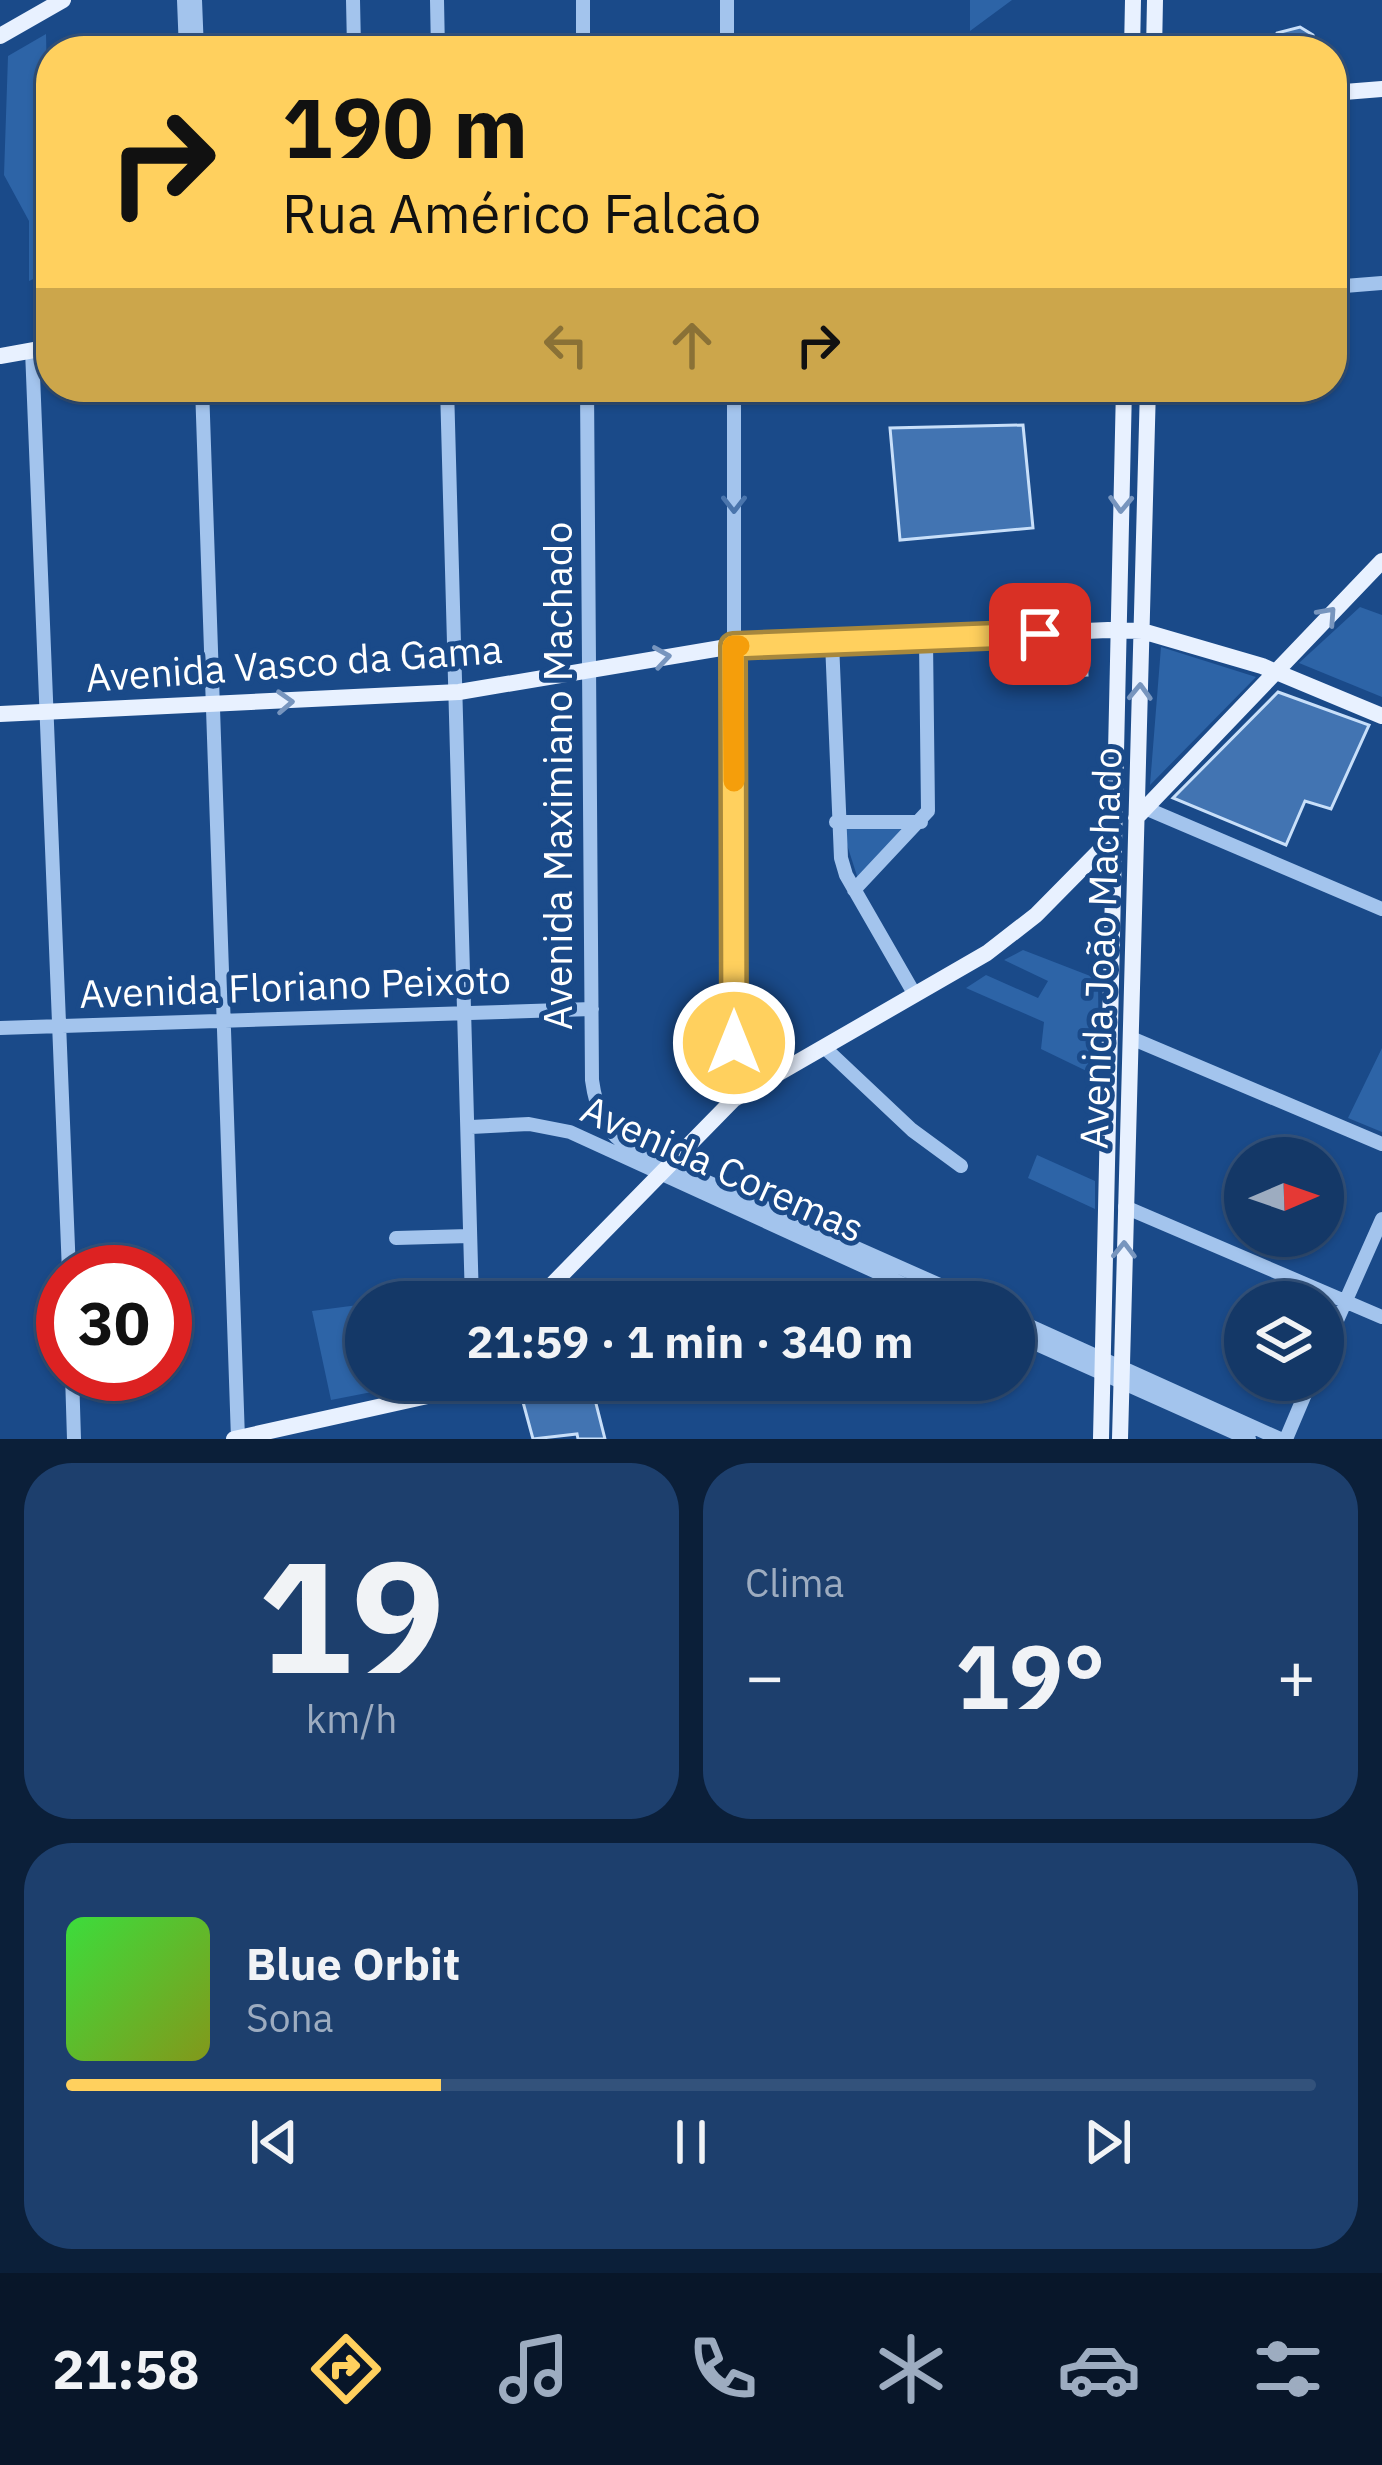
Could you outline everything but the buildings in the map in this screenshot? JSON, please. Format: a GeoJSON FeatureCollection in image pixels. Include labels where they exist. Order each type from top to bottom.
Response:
{"type":"FeatureCollection","features":[{"type":"Feature","properties":{"kind":"main road"},"geometry":{"type":"LineString","coordinates":[[0,36],[63,0]]}},
{"type":"Feature","properties":{"kind":"main road"},"geometry":{"type":"LineString","coordinates":[[1132,36],[1133,0]]}},
{"type":"Feature","properties":{"kind":"main road"},"geometry":{"type":"LineString","coordinates":[[1154,36],[1155,0]]}},
{"type":"Feature","properties":{"kind":"main road"},"geometry":{"type":"LineString","coordinates":[[1347,92],[1382,89]]}},
{"type":"Feature","properties":{"kind":"main road"},"geometry":{"type":"LineString","coordinates":[[0,356],[36,350]]}},
{"type":"Feature","properties":{"kind":"main road","name":"Avenida João Machado"},"geometry":{"type":"LineString","coordinates":[[1101,1439],[1124,402]]}},
{"type":"Feature","properties":{"kind":"main road","name":"Avenida João Machado"},"geometry":{"type":"LineString","coordinates":[[1120,1439],[1141,813],[1148,402]]}},
{"type":"Feature","properties":{"kind":"main road"},"geometry":{"type":"LineString","coordinates":[[1141,813],[1382,561]]}},
{"type":"Feature","properties":{"kind":"main road","name":"Avenida Vasco da Gama"},"geometry":{"type":"LineString","coordinates":[[0,715],[459,692],[733,646],[1142,631],[1277,671],[1380,718]]}},
{"type":"Feature","properties":{"kind":"main road"},"geometry":{"type":"LineString","coordinates":[[556,1281],[734,1099],[826,1049],[1012,935],[1114,836]]}},
{"type":"Feature","properties":{"kind":"main road"},"geometry":{"type":"LineString","coordinates":[[237,1439],[405,1401]]}},
{"type":"Feature","properties":{"kind":"street"},"geometry":{"type":"LineString","coordinates":[[184,0],[185,36]]}},
{"type":"Feature","properties":{"kind":"street"},"geometry":{"type":"LineString","coordinates":[[195,0],[196,36]]}},
{"type":"Feature","properties":{"kind":"street"},"geometry":{"type":"LineString","coordinates":[[353,0],[354,36]]}},
{"type":"Feature","properties":{"kind":"street"},"geometry":{"type":"LineString","coordinates":[[437,0],[438,36]]}},
{"type":"Feature","properties":{"kind":"street"},"geometry":{"type":"LineString","coordinates":[[583,0],[583,36]]}},
{"type":"Feature","properties":{"kind":"street"},"geometry":{"type":"LineString","coordinates":[[727,0],[727,36]]}},
{"type":"Feature","properties":{"kind":"street"},"geometry":{"type":"LineString","coordinates":[[1347,286],[1382,283]]}},
{"type":"Feature","properties":{"kind":"street"},"geometry":{"type":"LineString","coordinates":[[43,402],[68,1245]]}},
{"type":"Feature","properties":{"kind":"street"},"geometry":{"type":"LineString","coordinates":[[202,402],[237,1439]]}},
{"type":"Feature","properties":{"kind":"street"},"geometry":{"type":"LineString","coordinates":[[448,402],[459,692],[463,1014],[471,1127],[471,1281]]}},
{"type":"Feature","properties":{"kind":"street","name":"Avenida Maximiano Machado"},"geometry":{"type":"LineString","coordinates":[[587,402],[596,1102],[612,1133],[633,1149]]}},
{"type":"Feature","properties":{"kind":"street"},"geometry":{"type":"LineString","coordinates":[[734,402],[734,1099]]}},
{"type":"Feature","properties":{"kind":"street"},"geometry":{"type":"LineString","coordinates":[[854,890],[921,822],[932,788],[926,641]]}},
{"type":"Feature","properties":{"kind":"street"},"geometry":{"type":"LineString","coordinates":[[832,642],[836,822],[846,875],[915,994]]}},
{"type":"Feature","properties":{"kind":"street"},"geometry":{"type":"LineString","coordinates":[[1141,813],[1382,909]]}},
{"type":"Feature","properties":{"kind":"street"},"geometry":{"type":"LineString","coordinates":[[836,822],[921,822]]}},
{"type":"Feature","properties":{"kind":"street","name":"Avenida Floriano Peixoto"},"geometry":{"type":"LineString","coordinates":[[0,1028],[592,1009]]}},
{"type":"Feature","properties":{"kind":"street"},"geometry":{"type":"LineString","coordinates":[[1131,1038],[1382,1144]]}},
{"type":"Feature","properties":{"kind":"street"},"geometry":{"type":"LineString","coordinates":[[826,1049],[912,1130],[961,1166]]}},
{"type":"Feature","properties":{"kind":"street","name":"Avenida Coremas"},"geometry":{"type":"LineString","coordinates":[[471,1127],[551,1127],[928,1281]]}},
{"type":"Feature","properties":{"kind":"street","name":"Avenida Coremas"},"geometry":{"type":"LineString","coordinates":[[633,1149],[665,1170],[898,1281]]}},
{"type":"Feature","properties":{"kind":"street"},"geometry":{"type":"LineString","coordinates":[[1125,1207],[1382,1316]]}},
{"type":"Feature","properties":{"kind":"street"},"geometry":{"type":"LineString","coordinates":[[1345,1300],[1382,1219]]}},
{"type":"Feature","properties":{"kind":"street"},"geometry":{"type":"LineString","coordinates":[[396,1238],[469,1236]]}},
{"type":"Feature","properties":{"kind":"street"},"geometry":{"type":"LineString","coordinates":[[1035,1329],[1249,1439]]}},
{"type":"Feature","properties":{"kind":"street"},"geometry":{"type":"LineString","coordinates":[[1035,1341],[1103,1365]]}},
{"type":"Feature","properties":{"kind":"street"},"geometry":{"type":"LineString","coordinates":[[1122,1374],[1283,1439],[1301,1401]]}},
{"type":"Feature","properties":{"kind":"street"},"geometry":{"type":"LineString","coordinates":[[73,1401],[74,1439]]}},
{"type":"Feature","properties":{"kind":"shaded area"},"geometry":{"type":"Polygon","coordinates":[[[970,0],[1012,0],[970,31],[970,0]]]}},
{"type":"Feature","properties":{"kind":"shaded area"},"geometry":{"type":"Polygon","coordinates":[[[36,40],[36,278],[29,281],[29,221],[4,175],[8,56],[36,40]]]}},
{"type":"Feature","properties":{"kind":"shaded area"},"geometry":{"type":"Polygon","coordinates":[[[1360,607],[1382,615],[1382,697],[1299,663],[1360,607]]]}},
{"type":"Feature","properties":{"kind":"shaded area"},"geometry":{"type":"Polygon","coordinates":[[[1161,647],[1256,677],[1150,785],[1161,647]]]}},
{"type":"Feature","properties":{"kind":"shaded area"},"geometry":{"type":"Polygon","coordinates":[[[841,826],[908,827],[858,879],[841,826]]]}},
{"type":"Feature","properties":{"kind":"shaded area"},"geometry":{"type":"Polygon","coordinates":[[[1023,950],[1098,979],[1099,1077],[1041,1049],[1044,1022],[966,988],[986,975],[1038,998],[1048,981],[1004,960],[1023,950]]]}},
{"type":"Feature","properties":{"kind":"shaded area"},"geometry":{"type":"Polygon","coordinates":[[[1382,1048],[1382,1132],[1348,1118],[1382,1048]]]}},
{"type":"Feature","properties":{"kind":"shaded area"},"geometry":{"type":"Polygon","coordinates":[[[1037,1155],[1095,1181],[1095,1209],[1028,1178],[1037,1155]]]}},
{"type":"Feature","properties":{"kind":"shaded area"},"geometry":{"type":"Polygon","coordinates":[[[345,1307],[345,1397],[331,1400],[312,1311],[345,1307]]]}},
{"type":"Feature","properties":{"kind":"slow traffic"},"geometry":{"type":"LineString","coordinates":[[734,781],[733,646],[739,646]]}},
{"type":"Feature","properties":{"kind":"route"},"geometry":{"type":"LineString","coordinates":[[734,1043],[733,646],[1040,634]]}}]}
